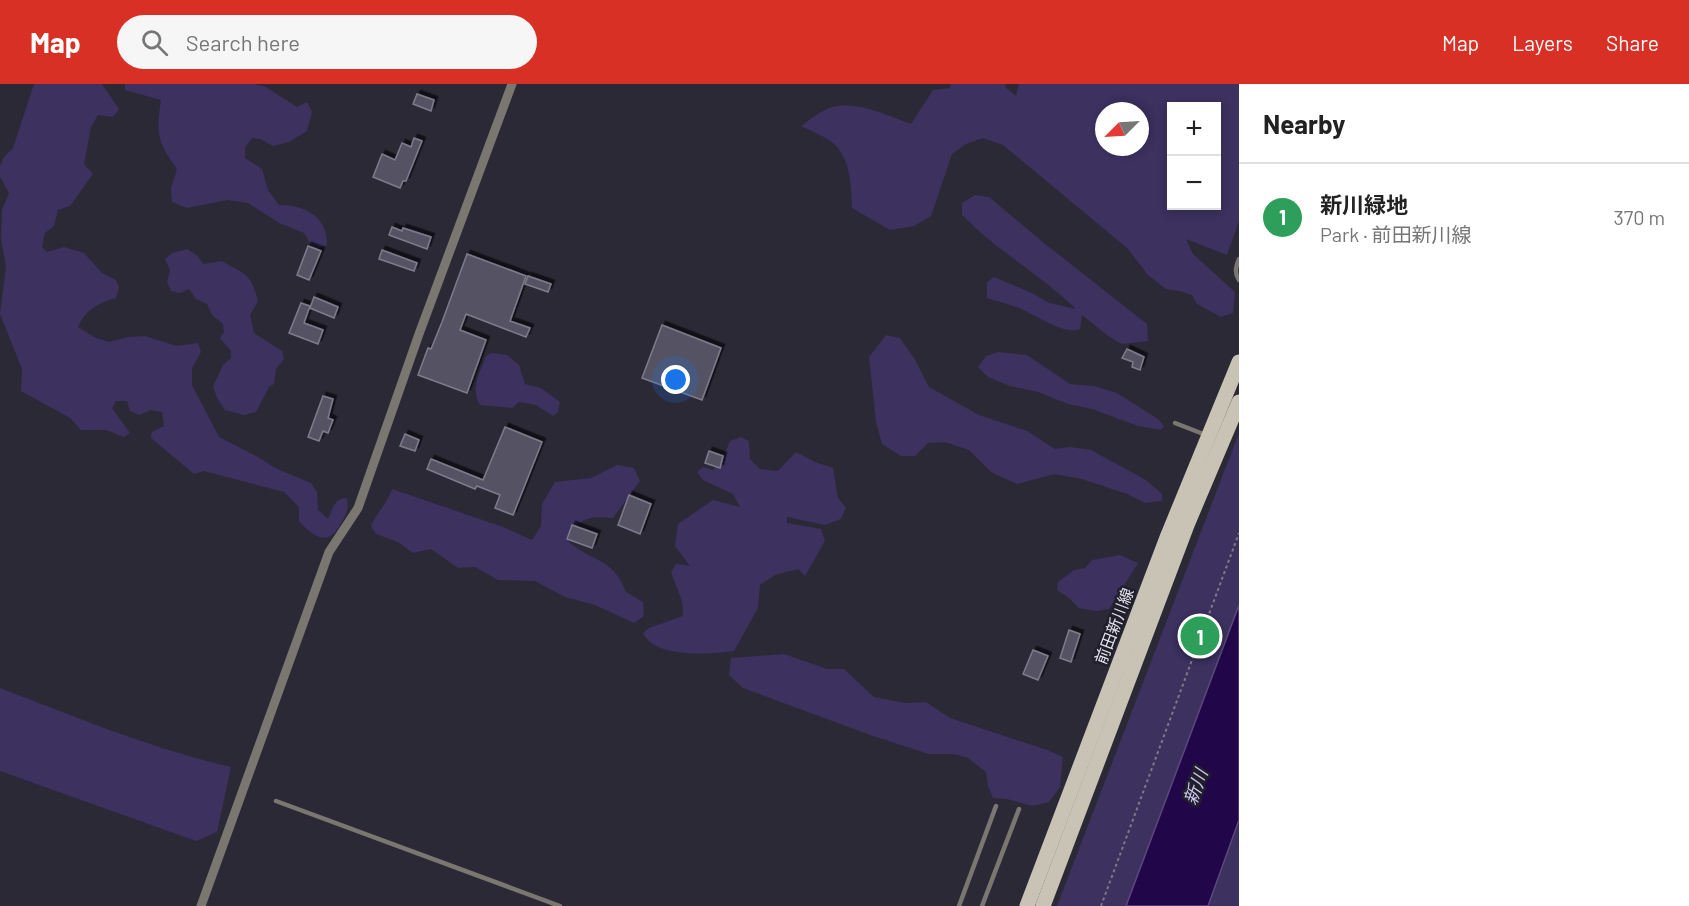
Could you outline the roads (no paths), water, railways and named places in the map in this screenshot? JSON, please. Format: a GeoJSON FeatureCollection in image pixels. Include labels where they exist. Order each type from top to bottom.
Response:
{"type":"FeatureCollection","features":[{"type":"Feature","properties":{"kind":"main road","name":"前田新川線"},"geometry":{"type":"LineString","coordinates":[[1027,906],[1167,535],[1239,362]]}},
{"type":"Feature","properties":{"kind":"main road","name":"前田新川線"},"geometry":{"type":"LineString","coordinates":[[1043,906],[1187,525],[1239,402]]}},
{"type":"Feature","properties":{"kind":"street"},"geometry":{"type":"LineString","coordinates":[[201,906],[329,552],[358,508],[419,334],[512,84]]}},
{"type":"Feature","properties":{"kind":"lane"},"geometry":{"type":"LineString","coordinates":[[1239,259],[1236,275],[1239,280]]}},
{"type":"Feature","properties":{"kind":"lane"},"geometry":{"type":"LineString","coordinates":[[1175,423],[1208,436]]}},
{"type":"Feature","properties":{"kind":"lane"},"geometry":{"type":"LineString","coordinates":[[276,801],[560,906]]}},
{"type":"Feature","properties":{"kind":"lane"},"geometry":{"type":"LineString","coordinates":[[959,906],[996,806]]}},
{"type":"Feature","properties":{"kind":"lane"},"geometry":{"type":"LineString","coordinates":[[982,906],[1019,809]]}},
{"type":"Feature","properties":{"kind":"water","name":"新川"},"geometry":{"type":"Polygon","coordinates":[[[1239,605],[1239,820],[1208,906],[1126,906],[1239,605]]]}},
{"type":"Feature","properties":{"kind":"place","name":"新川緑地"},"geometry":{"type":"Point","coordinates":[1200,636]}}]}
